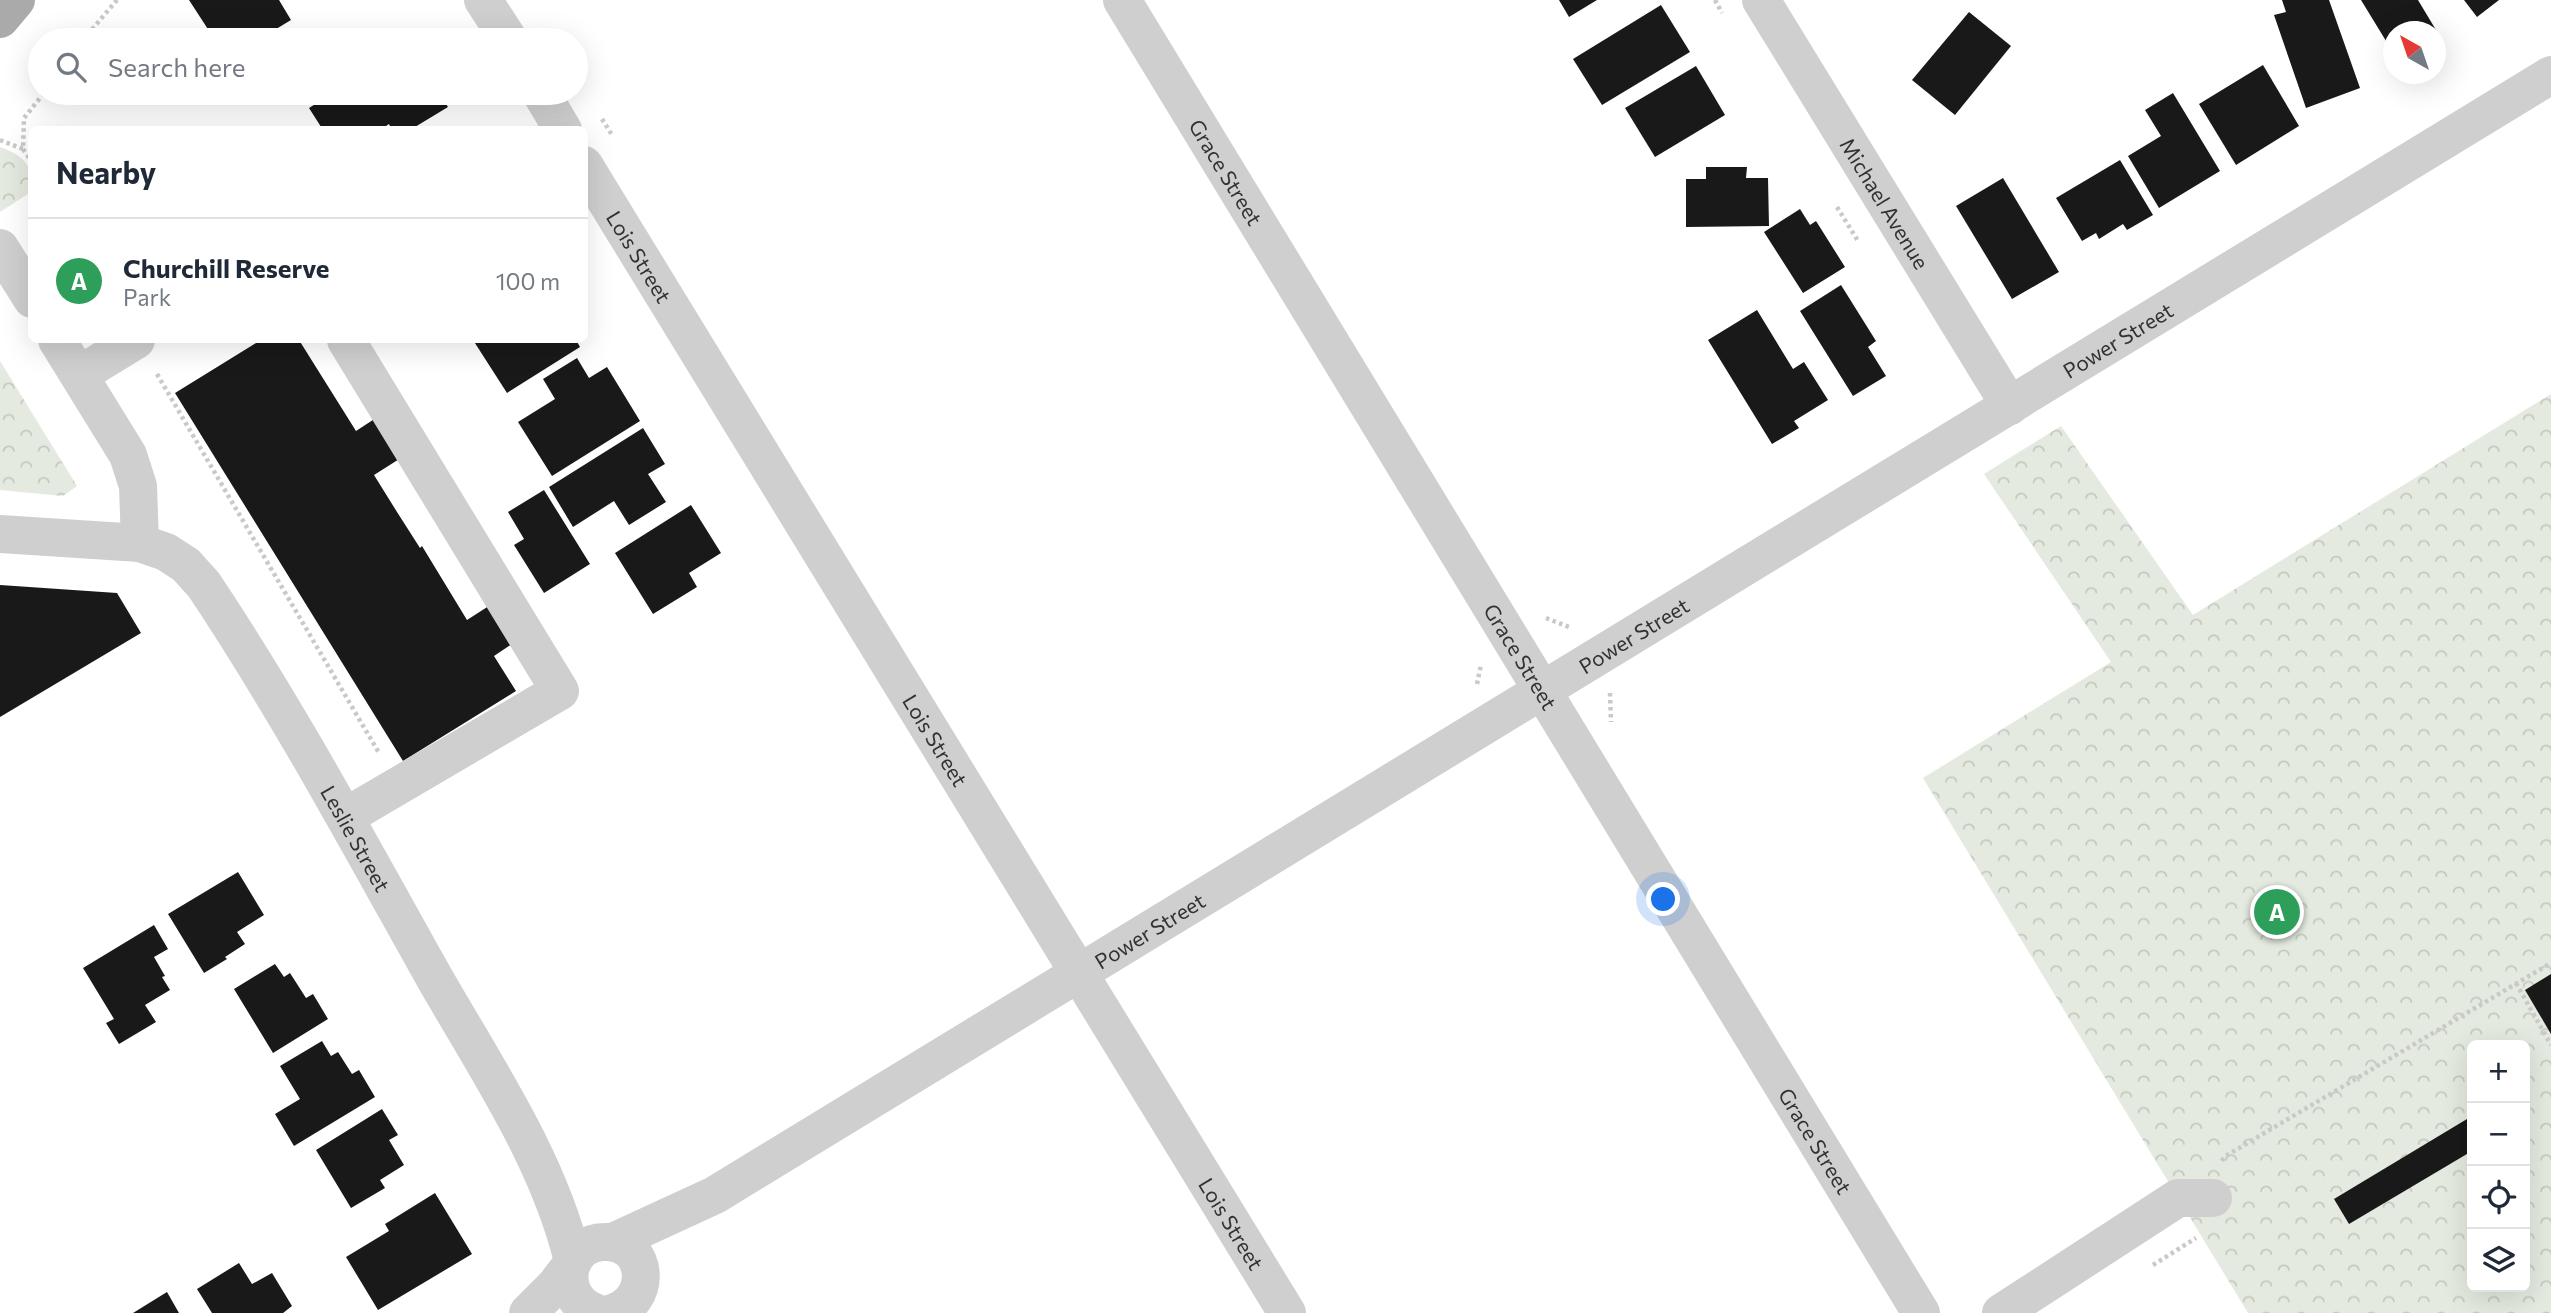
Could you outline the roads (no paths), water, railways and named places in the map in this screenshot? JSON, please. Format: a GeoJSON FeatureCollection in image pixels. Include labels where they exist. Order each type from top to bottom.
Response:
{"type":"FeatureCollection","features":[{"type":"Feature","properties":{"kind":"main road"},"geometry":{"type":"LineString","coordinates":[[0,19],[16,0]]}},
{"type":"Feature","properties":{"kind":"street"},"geometry":{"type":"LineString","coordinates":[[484,0],[502,28]]}},
{"type":"Feature","properties":{"kind":"street","name":"Grace Street"},"geometry":{"type":"LineString","coordinates":[[1122,0],[1921,1313]]}},
{"type":"Feature","properties":{"kind":"street","name":"Michael Avenue"},"geometry":{"type":"LineString","coordinates":[[1761,0],[2010,406]]}},
{"type":"Feature","properties":{"kind":"street","name":"Power Street"},"geometry":{"type":"LineString","coordinates":[[572,1263],[587,1246],[597,1242],[610,1242],[715,1195],[2551,75]]}},
{"type":"Feature","properties":{"kind":"street"},"geometry":{"type":"LineString","coordinates":[[548,105],[561,126]]}},
{"type":"Feature","properties":{"kind":"street","name":"Lois Street"},"geometry":{"type":"LineString","coordinates":[[588,172],[1287,1313]]}},
{"type":"Feature","properties":{"kind":"street"},"geometry":{"type":"LineString","coordinates":[[0,248],[28,293]]}},
{"type":"Feature","properties":{"kind":"street"},"geometry":{"type":"LineString","coordinates":[[59,343],[128,455],[140,500],[140,543]]}},
{"type":"Feature","properties":{"kind":"street"},"geometry":{"type":"LineString","coordinates":[[345,817],[560,691],[348,343]]}},
{"type":"Feature","properties":{"kind":"street"},"geometry":{"type":"LineString","coordinates":[[79,375],[144,352]]}},
{"type":"Feature","properties":{"kind":"street","name":"Leslie Street"},"geometry":{"type":"LineString","coordinates":[[0,534],[140,543],[166,552],[186,565],[204,585],[345,817],[540,1165],[566,1233],[572,1263],[569,1276],[575,1298],[594,1313]]}},
{"type":"Feature","properties":{"kind":"street","name":"Leslie Street"},"geometry":{"type":"LineString","coordinates":[[540,1165],[610,1242],[631,1253],[640,1271],[643,1294]]}},
{"type":"Feature","properties":{"kind":"street","name":"Power Street"},"geometry":{"type":"LineString","coordinates":[[612,1313],[643,1294],[653,1260],[715,1195]]}},
{"type":"Feature","properties":{"kind":"street"},"geometry":{"type":"LineString","coordinates":[[2001,1313],[2178,1198],[2213,1198]]}},
{"type":"Feature","properties":{"kind":"street"},"geometry":{"type":"LineString","coordinates":[[528,1313],[555,1286],[572,1263]]}},
{"type":"Feature","properties":{"kind":"place","name":"Churchill Reserve"},"geometry":{"type":"Point","coordinates":[2277,912]}}]}
